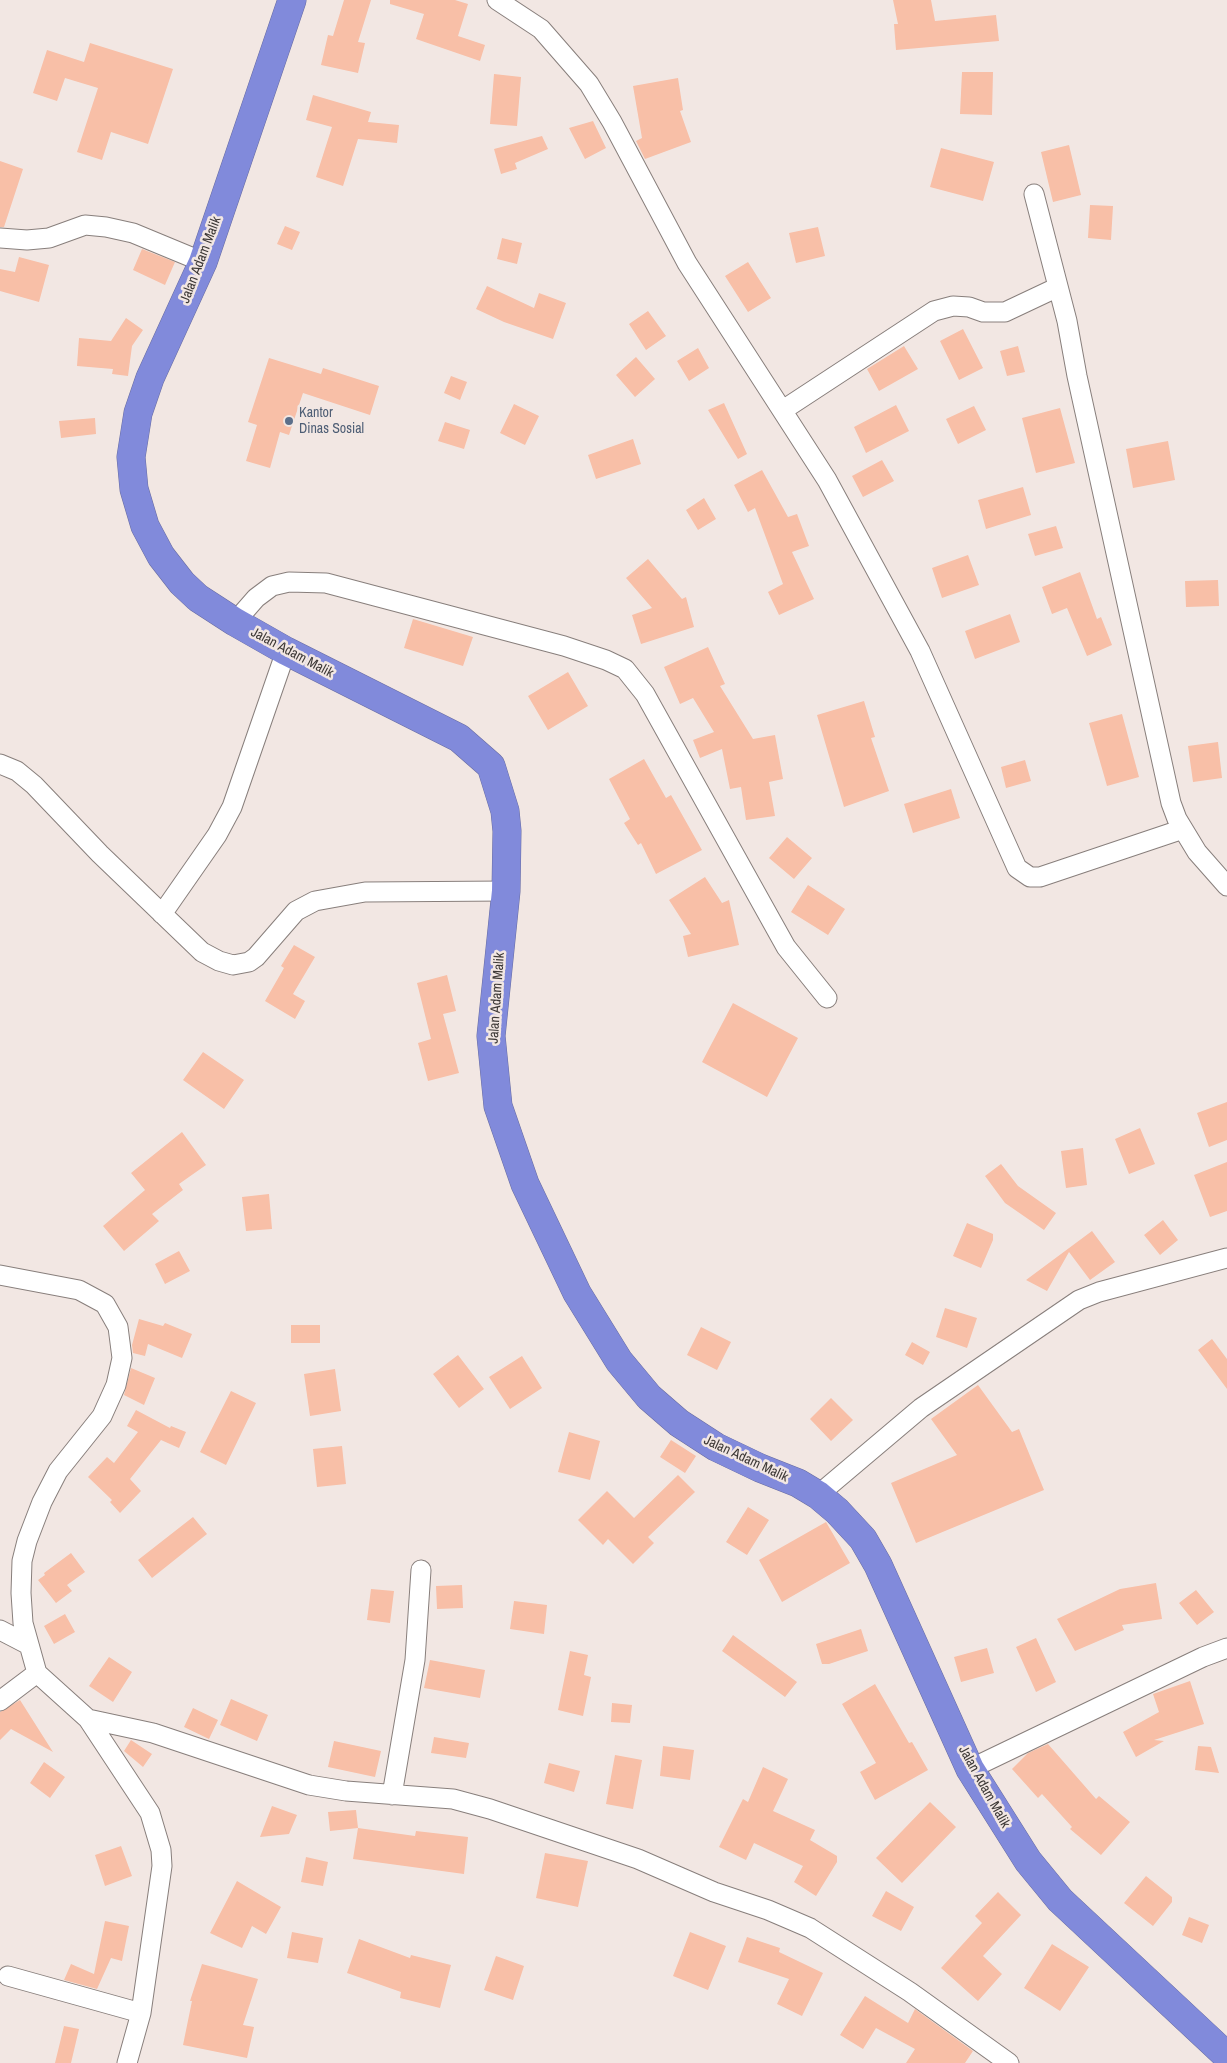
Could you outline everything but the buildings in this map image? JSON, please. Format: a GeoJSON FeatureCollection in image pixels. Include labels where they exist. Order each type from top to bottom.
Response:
{"type":"FeatureCollection","features":[{"type":"Feature","properties":{"kind":"highway","name":"Jalan Adam Malik"},"geometry":{"type":"LineString","coordinates":[[292,0],[203,262],[150,378],[138,413],[131,457],[134,489],[145,526],[161,556],[182,583],[198,598],[234,622],[286,651],[450,733],[476,752],[490,766],[505,811],[508,831],[506,891],[491,1036],[498,1106],[525,1184],[577,1293],[619,1361],[650,1397],[679,1423],[716,1447],[760,1468],[798,1483],[818,1495],[837,1511],[863,1539],[878,1565],[970,1769],[1023,1853],[1060,1900],[1227,2056]]}},
{"type":"Feature","properties":{"kind":"street"},"geometry":{"type":"LineString","coordinates":[[496,0],[541,30],[589,84],[612,122],[687,263],[827,480],[920,651],[1017,868],[1030,877],[1040,877],[1183,829]]}},
{"type":"Feature","properties":{"kind":"street"},"geometry":{"type":"LineString","coordinates":[[1034,194],[1058,287],[1171,802],[1183,829],[1197,852],[1227,886]]}},
{"type":"Feature","properties":{"kind":"street"},"geometry":{"type":"LineString","coordinates":[[0,238],[42,238],[85,225],[106,227],[133,233],[203,262]]}},
{"type":"Feature","properties":{"kind":"street"},"geometry":{"type":"LineString","coordinates":[[783,410],[934,311],[953,306],[970,307],[983,312],[1005,312],[1058,287]]}},
{"type":"Feature","properties":{"kind":"street"},"geometry":{"type":"LineString","coordinates":[[234,622],[256,598],[272,586],[289,582],[326,583],[564,646],[606,660],[625,669],[645,694],[786,947],[826,998]]}},
{"type":"Feature","properties":{"kind":"street"},"geometry":{"type":"LineString","coordinates":[[162,914],[217,835],[232,807],[286,651]]}},
{"type":"Feature","properties":{"kind":"street"},"geometry":{"type":"LineString","coordinates":[[0,764],[17,771],[34,785],[202,952],[219,961],[233,965],[248,962],[256,957],[296,911],[315,901],[365,892],[506,891]]}},
{"type":"Feature","properties":{"kind":"street"},"geometry":{"type":"LineString","coordinates":[[818,1495],[921,1408],[1079,1300],[1099,1292],[1227,1258]]}},
{"type":"Feature","properties":{"kind":"street"},"geometry":{"type":"LineString","coordinates":[[0,1275],[79,1290],[105,1304],[118,1327],[122,1358],[116,1385],[102,1416],[58,1471],[42,1502],[27,1541],[22,1561],[21,1593],[23,1623],[37,1673],[88,1719],[150,1813],[161,1850],[162,1866],[141,2013],[128,2063]]}},
{"type":"Feature","properties":{"kind":"street"},"geometry":{"type":"LineString","coordinates":[[392,1795],[415,1660],[421,1570]]}},
{"type":"Feature","properties":{"kind":"street"},"geometry":{"type":"LineString","coordinates":[[0,1630],[29,1645]]}},
{"type":"Feature","properties":{"kind":"street"},"geometry":{"type":"LineString","coordinates":[[970,1769],[1203,1657],[1227,1648]]}},
{"type":"Feature","properties":{"kind":"street"},"geometry":{"type":"LineString","coordinates":[[0,1701],[37,1673]]}},
{"type":"Feature","properties":{"kind":"street"},"geometry":{"type":"LineString","coordinates":[[88,1719],[153,1733],[309,1785],[392,1795],[453,1799],[490,1809],[638,1859],[714,1892],[768,1910],[810,1928],[910,1992],[1009,2063]]}},
{"type":"Feature","properties":{"kind":"street"},"geometry":{"type":"LineString","coordinates":[[8,1976],[141,2013]]}},
{"type":"Feature","properties":{"kind":"place","name":"Kantor Dinas Sosial"},"geometry":{"type":"Point","coordinates":[289,421]}}]}
